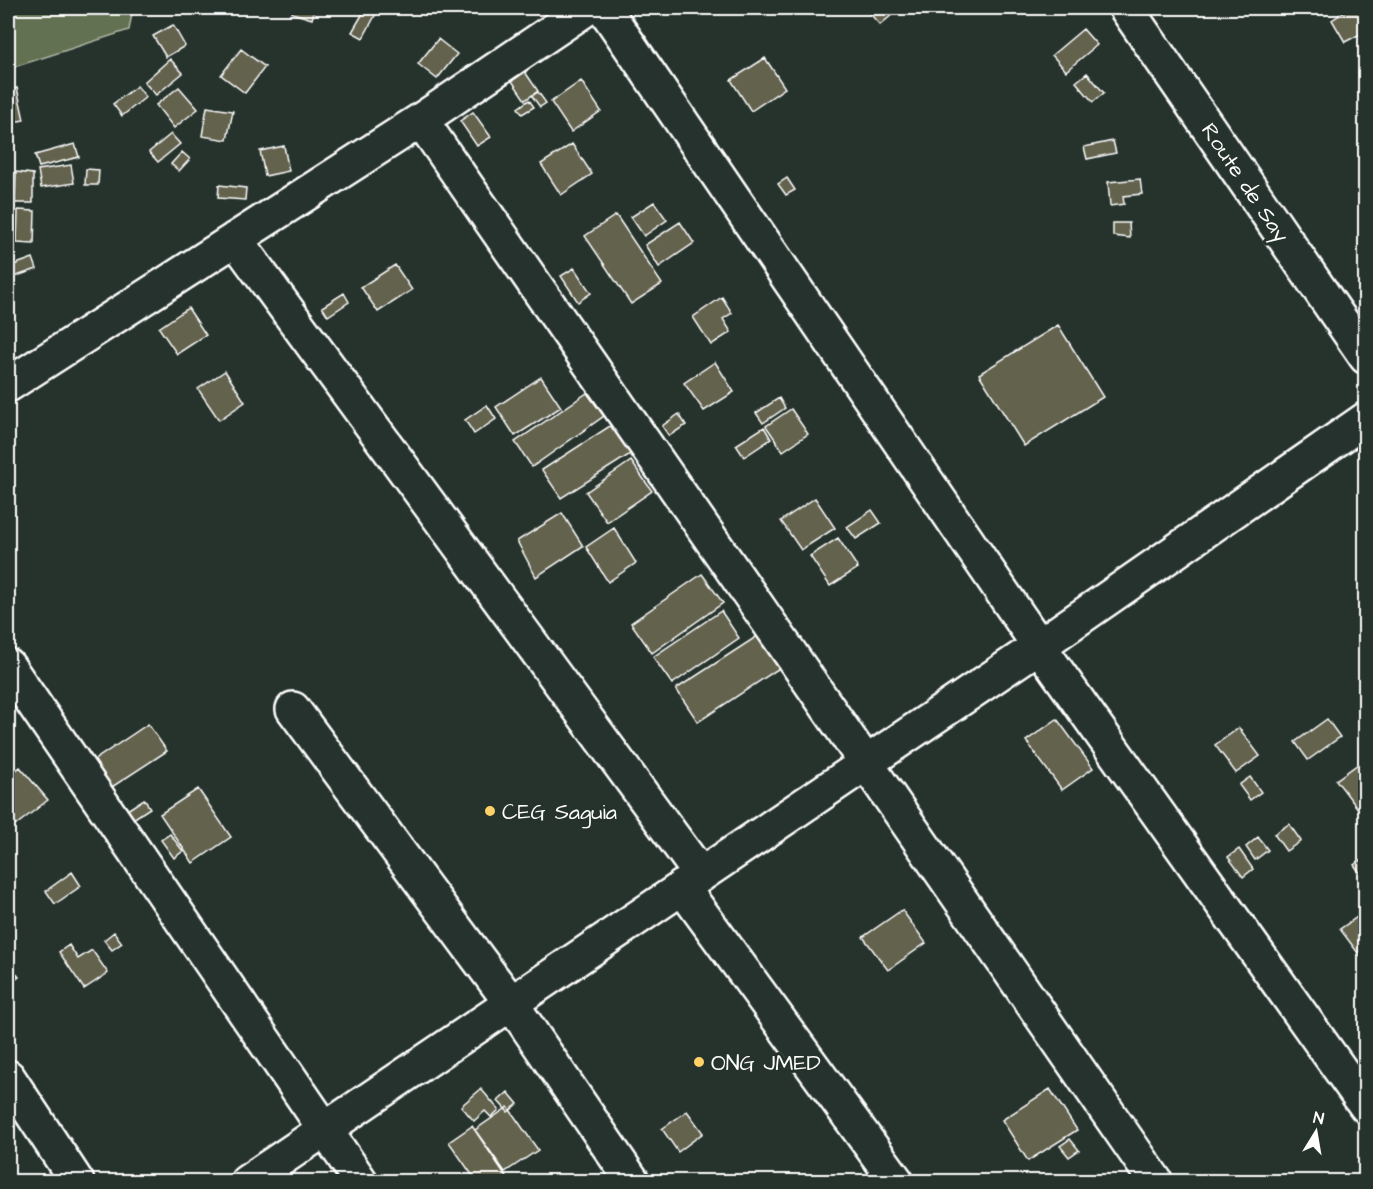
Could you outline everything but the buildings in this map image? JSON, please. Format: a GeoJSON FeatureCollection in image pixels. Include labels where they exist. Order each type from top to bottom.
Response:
{"type":"FeatureCollection","features":[{"type":"Feature","properties":{"kind":"street"},"geometry":{"type":"LineString","coordinates":[[8,385],[422,120],[587,8]]}},
{"type":"Feature","properties":{"kind":"street"},"geometry":{"type":"LineString","coordinates":[[604,8],[1039,646],[1365,1106]]}},
{"type":"Feature","properties":{"kind":"street","name":"Route de Say"},"geometry":{"type":"LineString","coordinates":[[1126,8],[1365,357]]}},
{"type":"Feature","properties":{"kind":"street"},"geometry":{"type":"LineString","coordinates":[[422,120],[1156,1182]]}},
{"type":"Feature","properties":{"kind":"street"},"geometry":{"type":"LineString","coordinates":[[235,239],[691,881],[897,1182]]}},
{"type":"Feature","properties":{"kind":"street"},"geometry":{"type":"LineString","coordinates":[[247,1182],[1039,646],[1365,419]]}},
{"type":"Feature","properties":{"kind":"street"},"geometry":{"type":"LineString","coordinates":[[8,666],[361,1182]]}},
{"type":"Feature","properties":{"kind":"street"},"geometry":{"type":"LineString","coordinates":[[293,709],[511,1003],[633,1182]]}},
{"type":"Feature","properties":{"kind":"street"},"geometry":{"type":"LineString","coordinates":[[8,1077],[77,1182]]}},
{"type":"Feature","properties":{"kind":"green space"},"geometry":{"type":"Polygon","coordinates":[[[8,8],[133,8],[129,30],[8,69],[8,8]]]}},
{"type":"Feature","properties":{"kind":"place","name":"CEG Saguia"},"geometry":{"type":"Point","coordinates":[490,811]}},
{"type":"Feature","properties":{"kind":"place","name":"ONG JMED"},"geometry":{"type":"Point","coordinates":[699,1062]}}]}
